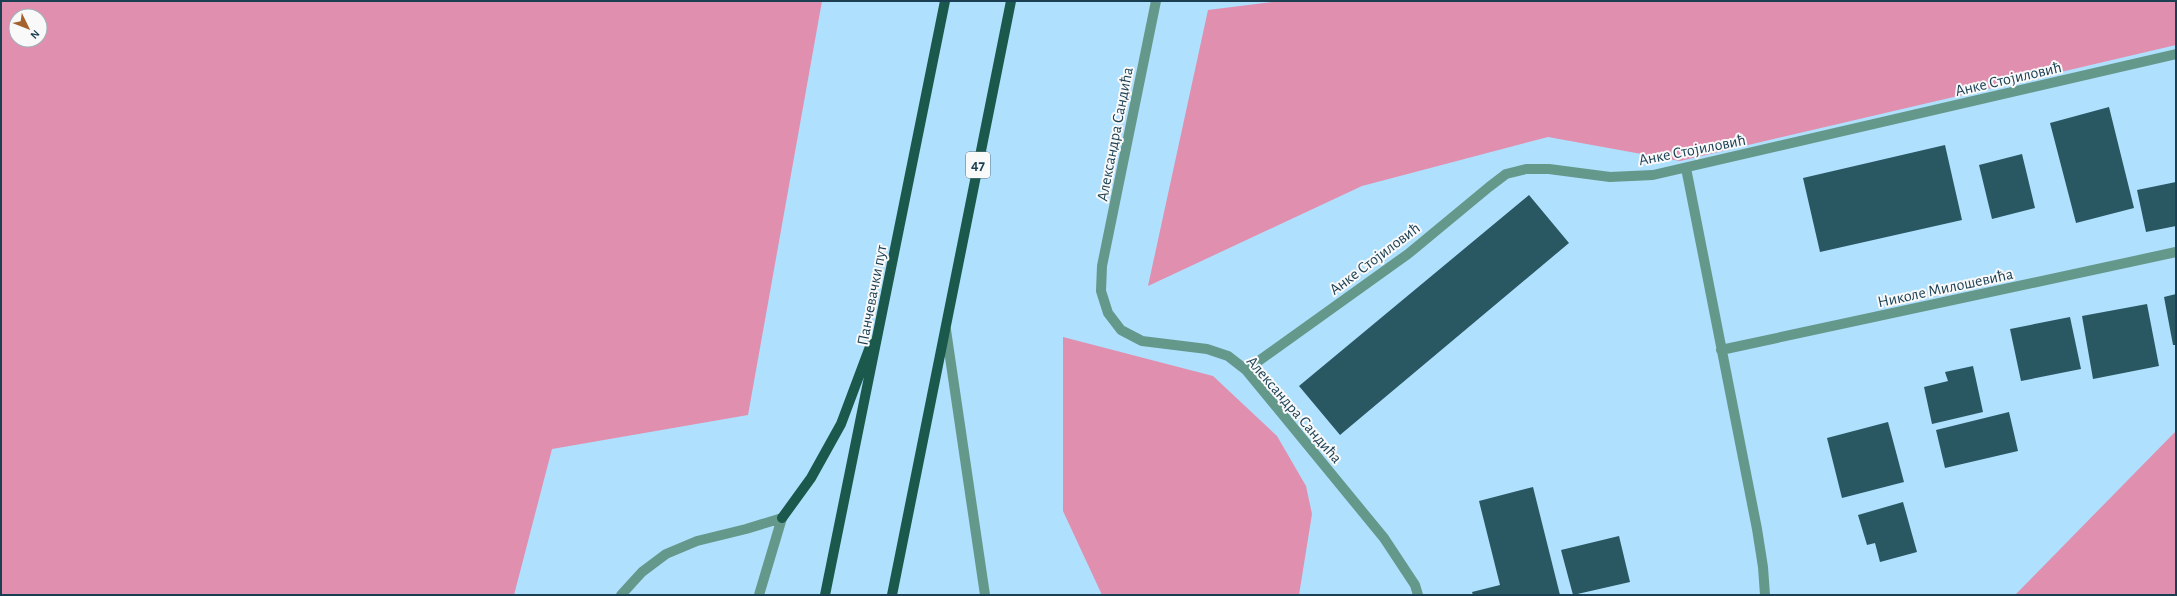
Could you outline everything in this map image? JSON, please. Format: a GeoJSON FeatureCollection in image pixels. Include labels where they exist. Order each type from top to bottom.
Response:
{"type":"FeatureCollection","features":[{"type":"Feature","properties":{"kind":"main road","name":"Панчевачки пут"},"geometry":{"type":"LineString","coordinates":[[825,595],[945,1]]}},
{"type":"Feature","properties":{"kind":"main road","name":"47"},"geometry":{"type":"LineString","coordinates":[[892,595],[1011,1]]}},
{"type":"Feature","properties":{"kind":"main road"},"geometry":{"type":"LineString","coordinates":[[782,518],[811,478],[841,424],[882,314]]}},
{"type":"Feature","properties":{"kind":"street","name":"Александра Сандића"},"geometry":{"type":"LineString","coordinates":[[1156,1],[1102,266],[1101,291],[1108,313],[1122,330],[1142,341],[1207,349],[1228,356],[1246,370],[1384,538],[1414,585],[1418,595]]}},
{"type":"Feature","properties":{"kind":"street","name":"Анке Стојиловић"},"geometry":{"type":"LineString","coordinates":[[1246,370],[1408,254],[1506,174],[1526,169],[1549,169],[1610,177],[1653,175],[2176,54]]}},
{"type":"Feature","properties":{"kind":"street"},"geometry":{"type":"LineString","coordinates":[[1686,168],[1757,529],[1763,567],[1765,595]]}},
{"type":"Feature","properties":{"kind":"street","name":"Николе Милошевића"},"geometry":{"type":"LineString","coordinates":[[1721,350],[2176,252]]}},
{"type":"Feature","properties":{"kind":"street"},"geometry":{"type":"LineString","coordinates":[[946,330],[985,595]]}},
{"type":"Feature","properties":{"kind":"street"},"geometry":{"type":"LineString","coordinates":[[621,595],[642,572],[666,554],[697,541],[746,530],[782,518]]}},
{"type":"Feature","properties":{"kind":"street"},"geometry":{"type":"LineString","coordinates":[[759,595],[782,518]]}},
{"type":"Feature","properties":{"kind":"shaded area"},"geometry":{"type":"Polygon","coordinates":[[[1,1],[822,1],[748,415],[552,449],[514,595],[1,595],[1,1]]]}},
{"type":"Feature","properties":{"kind":"shaded area"},"geometry":{"type":"Polygon","coordinates":[[[1281,1],[2176,1],[2176,45],[1680,161],[1548,137],[1362,186],[1148,286],[1208,10],[1281,1]]]}},
{"type":"Feature","properties":{"kind":"shaded area"},"geometry":{"type":"Polygon","coordinates":[[[1063,337],[1213,376],[1277,436],[1306,486],[1312,514],[1299,595],[1102,595],[1063,511],[1063,337]]]}},
{"type":"Feature","properties":{"kind":"shaded area"},"geometry":{"type":"Polygon","coordinates":[[[2176,431],[2176,595],[2015,595],[2176,431]]]}},
{"type":"Feature","properties":{"kind":"building"},"geometry":{"type":"Polygon","coordinates":[[[2109,107],[2134,208],[2076,223],[2050,123],[2109,107]]]}},
{"type":"Feature","properties":{"kind":"building"},"geometry":{"type":"Polygon","coordinates":[[[1945,145],[1962,220],[1820,252],[1803,178],[1945,145]]]}},
{"type":"Feature","properties":{"kind":"building"},"geometry":{"type":"Polygon","coordinates":[[[2022,154],[2035,208],[1992,219],[1979,165],[2022,154]]]}},
{"type":"Feature","properties":{"kind":"building"},"geometry":{"type":"Polygon","coordinates":[[[2176,182],[2176,226],[2146,232],[2137,190],[2176,182]]]}},
{"type":"Feature","properties":{"kind":"building"},"geometry":{"type":"Polygon","coordinates":[[[1529,195],[1569,243],[1340,435],[1299,386],[1529,195]]]}},
{"type":"Feature","properties":{"kind":"building"},"geometry":{"type":"Polygon","coordinates":[[[2176,294],[2176,345],[2173,345],[2164,297],[2176,294]]]}},
{"type":"Feature","properties":{"kind":"building"},"geometry":{"type":"Polygon","coordinates":[[[2147,304],[2159,366],[2093,379],[2082,316],[2147,304]]]}},
{"type":"Feature","properties":{"kind":"building"},"geometry":{"type":"Polygon","coordinates":[[[2070,317],[2081,369],[2021,381],[2010,329],[2070,317]]]}},
{"type":"Feature","properties":{"kind":"building"},"geometry":{"type":"Polygon","coordinates":[[[1973,366],[1983,412],[1932,424],[1924,387],[1948,381],[1945,372],[1973,366]]]}},
{"type":"Feature","properties":{"kind":"building"},"geometry":{"type":"Polygon","coordinates":[[[2009,412],[2018,451],[1945,468],[1936,430],[2009,412]]]}},
{"type":"Feature","properties":{"kind":"building"},"geometry":{"type":"Polygon","coordinates":[[[1888,422],[1904,482],[1842,498],[1827,438],[1888,422]]]}},
{"type":"Feature","properties":{"kind":"building"},"geometry":{"type":"Polygon","coordinates":[[[1533,487],[1560,595],[1473,595],[1472,592],[1500,585],[1479,501],[1533,487]]]}},
{"type":"Feature","properties":{"kind":"building"},"geometry":{"type":"Polygon","coordinates":[[[1903,502],[1917,552],[1880,562],[1875,543],[1867,545],[1858,515],[1903,502]]]}},
{"type":"Feature","properties":{"kind":"building"},"geometry":{"type":"Polygon","coordinates":[[[1619,536],[1630,582],[1573,595],[1561,550],[1619,536]]]}}]}
